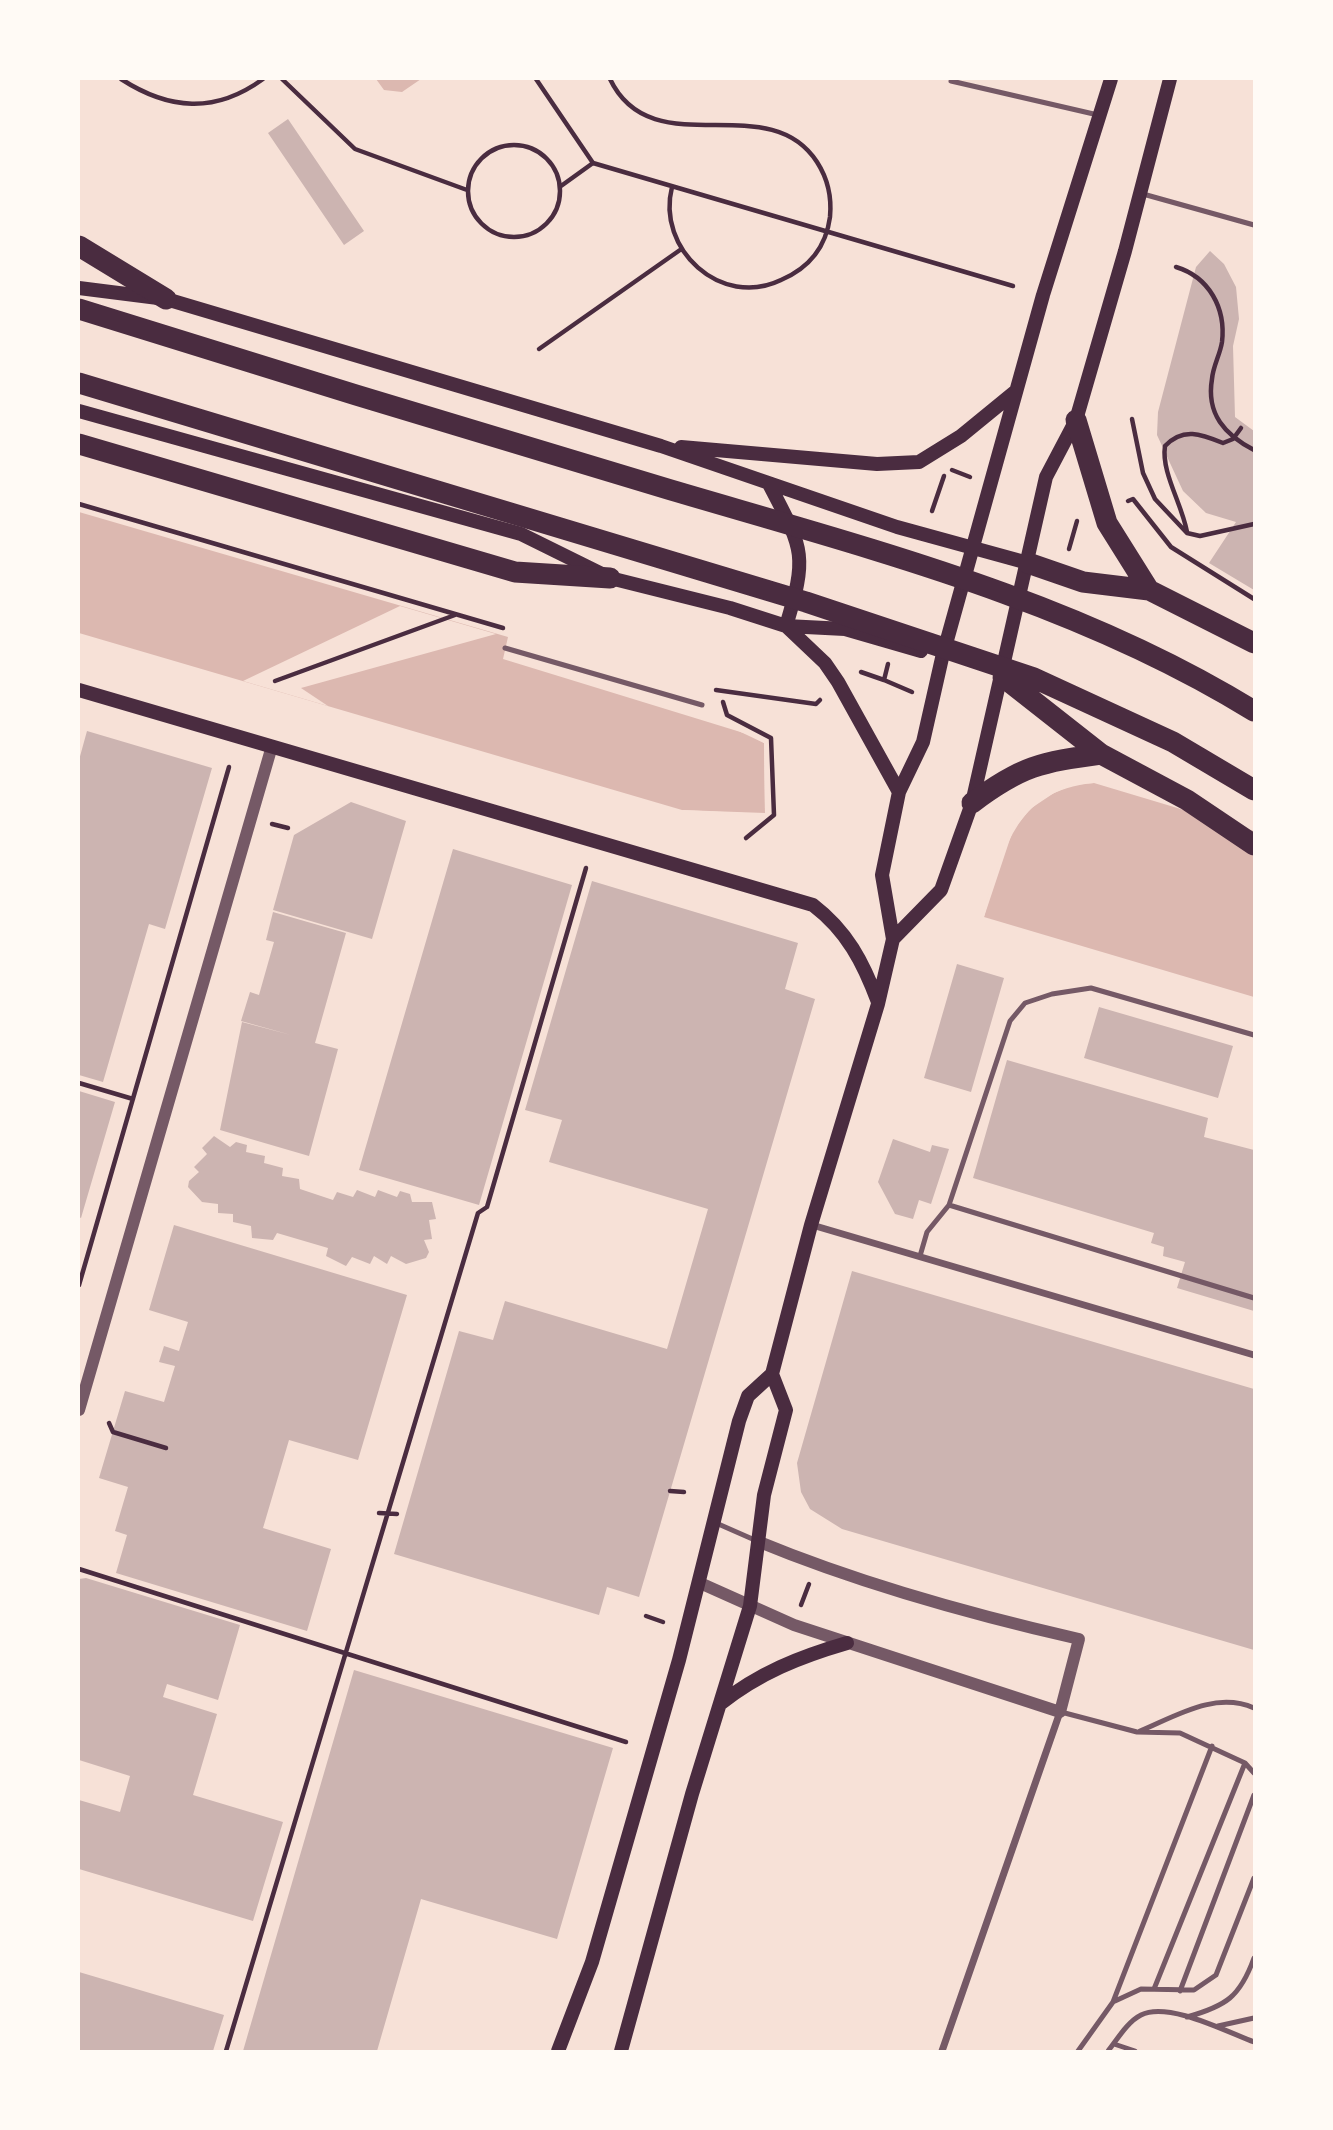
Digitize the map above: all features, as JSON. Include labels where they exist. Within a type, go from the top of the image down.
[{"type":"highway","points":[[79,246],[166,299]]},
{"type":"highway","points":[[79,309],[391,407],[946,570],[1157,657],[1254,711]]},
{"type":"highway","points":[[79,383],[806,602],[1034,678],[1173,742],[1254,790]]},
{"type":"highway","points":[[1076,420],[1107,523],[1149,590]]},
{"type":"highway","points":[[79,443],[515,572],[610,578]]},
{"type":"highway","points":[[1028,564],[1083,582],[1149,590],[1254,643]]},
{"type":"highway","points":[[1003,677],[1101,754],[1151,779],[1226,824],[1254,845]]},
{"type":"highway","points":[[972,803],[1011,776],[1034,765],[1101,754]]},
{"type":"main road","points":[[558,2051],[592,1962],[700,1583],[713,1522],[748,1396],[772,1374],[811,1225],[878,1004],[893,939],[881,875],[900,792],[923,742],[942,657],[1016,391],[1062,229],[1111,79]]},
{"type":"main road","points":[[893,939],[941,890],[972,803],[1003,677],[1045,477],[1076,420],[1170,79]]},
{"type":"main road","points":[[79,288],[166,299],[661,446],[897,527],[1028,564]]},
{"type":"main road","points":[[661,446],[877,464],[919,462],[961,436],[1016,391]]},
{"type":"main road","points":[[79,411],[521,534],[610,578],[730,608],[786,626],[845,629],[1003,677]]},
{"type":"main road","points":[[769,484],[794,532],[800,552],[802,569],[786,626]]},
{"type":"main road","points":[[786,626],[825,663],[900,792]]},
{"type":"main road","points":[[79,690],[813,905],[852,943],[866,968],[878,1004]]},
{"type":"main road","points":[[621,2051],[750,1606],[757,1541],[772,1457],[786,1410],[772,1374]]},
{"type":"main road","points":[[720,1704],[748,1682],[779,1666],[847,1643]]},
{"type":"street","points":[[79,1410],[272,746]]},
{"type":"street","points":[[811,1225],[1254,1355]]},
{"type":"street","points":[[757,1541],[815,1565],[978,1616],[1079,1639],[1060,1712],[942,2051]]},
{"type":"street","points":[[700,1583],[750,1606],[847,1643],[952,1674],[1060,1712]]},
{"type":"lane","points":[[951,81],[1099,116]]},
{"type":"lane","points":[[1140,194],[1254,225]]},
{"type":"lane","points":[[505,648],[702,705]]},
{"type":"lane","points":[[920,1256],[927,1232],[949,1205],[1010,1021],[1025,1003],[1052,994],[1091,988],[1254,1035]]},
{"type":"lane","points":[[949,1205],[1254,1298]]},
{"type":"lane","points":[[713,1522],[757,1541]]},
{"type":"lane","points":[[1137,1732],[1208,1703],[1244,1704],[1254,1708]]},
{"type":"lane","points":[[1060,1712],[1137,1732],[1180,1733],[1245,1763],[1254,1773]]},
{"type":"lane","points":[[1078,2051],[1113,2003],[1212,1746]]},
{"type":"lane","points":[[1154,1989],[1245,1763]]},
{"type":"lane","points":[[1180,1991],[1254,1795]]},
{"type":"lane","points":[[1113,2003],[1141,1989],[1194,1990],[1216,1975],[1254,1878]]},
{"type":"lane","points":[[1187,2017],[1209,2011],[1241,1990],[1254,1958]]},
{"type":"lane","points":[[1108,2051],[1140,2016],[1167,2012],[1254,2042]]},
{"type":"lane","points":[[1215,2027],[1254,2018]]},
{"type":"lane","points":[[1114,2044],[1135,2051]]},
{"type":"path","points":[[121,79],[144,94],[178,104],[213,103],[246,92],[263,79]]},
{"type":"path","points":[[282,79],[355,149],[467,190]]},
{"type":"path","points":[[536,79],[593,163],[1013,286]]},
{"type":"path","points":[[610,79],[618,96],[649,119],[688,125],[760,125],[787,133],[809,150],[825,174],[831,200],[828,232],[817,253],[797,273],[772,285],[745,288],[718,281],[695,266],[680,250],[671,226],[668,202],[672,187]]},
{"type":"path","points":[[506,145],[521,145],[537,151],[548,160],[561,186],[560,201],[550,220],[533,234],[519,238],[497,234],[478,220],[467,190],[478,161],[491,151],[506,145]]},
{"type":"path","points":[[561,186],[593,163]]},
{"type":"path","points":[[539,349],[680,250]]},
{"type":"path","points":[[1176,267],[1195,274],[1208,288],[1221,314],[1222,343],[1210,397],[1216,420],[1233,439],[1254,450]]},
{"type":"path","points":[[1132,419],[1143,473],[1155,499],[1187,533],[1200,536],[1254,524]]},
{"type":"path","points":[[1187,533],[1183,509],[1166,467],[1165,446],[1182,433],[1193,433],[1223,443],[1233,439],[1241,428]]},
{"type":"path","points":[[1133,499],[1171,547],[1254,599]]},
{"type":"path","points":[[79,505],[509,629]]},
{"type":"path","points":[[275,681],[457,614]]},
{"type":"path","points":[[707,687],[816,704]]},
{"type":"path","points":[[720,691],[727,715],[771,738],[774,815],[746,838]]},
{"type":"path","points":[[79,1285],[229,767]]},
{"type":"path","points":[[226,2051],[478,1213],[487,1207],[586,868]]},
{"type":"path","points":[[79,1083],[133,1099]]},
{"type":"path","points":[[109,1423],[113,1432],[166,1448]]},
{"type":"path","points":[[670,1491],[684,1492]]},
{"type":"path","points":[[379,1513],[397,1514]]},
{"type":"path","points":[[79,1569],[626,1742]]},
{"type":"shaded area","points":[[376,79],[421,79],[402,92],[384,90]]},
{"type":"shaded area","points":[[79,512],[508,637],[503,659],[747,734],[764,743],[765,814],[682,810],[79,633]]},
{"type":"shaded area","points":[[1094,783],[1254,831],[1254,997],[984,917],[1006,848],[1029,812],[1045,798],[1067,788]]},
{"type":"pier","points":[[400,606],[496,634],[301,688],[328,706],[243,681]]},
{"type":"pier","points":[[733,724],[767,741],[768,815],[691,814],[682,810],[765,813],[764,743],[730,727]]},
{"type":"pier","points":[[1071,782],[1094,783],[1072,785],[1054,793],[1030,809],[1013,830],[984,917],[981,916],[1010,828],[1028,806],[1052,790]]},
{"type":"building","points":[[288,119],[364,231],[344,245],[268,133]]},
{"type":"building","points":[[1210,251],[1224,264],[1236,287],[1239,319],[1233,346],[1235,417],[1254,431],[1254,590],[1209,563],[1236,522],[1206,513],[1183,491],[1157,435],[1158,412],[1196,267]]},
{"type":"building","points":[[87,731],[212,768],[165,929],[149,924],[103,1082],[79,1075],[79,760]]},
{"type":"building","points":[[351,802],[406,821],[372,939],[273,910],[294,835]]},
{"type":"building","points":[[453,849],[572,885],[479,1205],[359,1170]]},
{"type":"building","points":[[592,881],[798,943],[785,989],[815,999],[639,1597],[607,1587],[599,1615],[394,1554],[459,1331],[493,1340],[505,1301],[667,1349],[708,1209],[549,1162],[562,1120],[525,1110]]},
{"type":"building","points":[[273,912],[346,933],[315,1043],[338,1049],[309,1156],[220,1130],[242,1022],[291,1035],[241,1021],[250,992],[259,995],[274,942],[266,940]]},
{"type":"building","points":[[957,964],[1004,978],[971,1092],[924,1078]]},
{"type":"building","points":[[1099,1007],[1233,1046],[1218,1098],[1084,1058]]},
{"type":"building","points":[[1007,1060],[1208,1118],[1204,1137],[1254,1150],[1254,1311],[1177,1288],[1185,1262],[1163,1256],[1164,1247],[1151,1243],[1154,1233],[973,1178]]},
{"type":"building","points":[[79,1091],[115,1102],[81,1218],[79,1217]]},
{"type":"building","points":[[214,1136],[230,1147],[236,1142],[247,1145],[246,1152],[265,1156],[264,1163],[283,1168],[282,1176],[299,1179],[300,1189],[333,1200],[337,1192],[353,1197],[357,1190],[375,1197],[378,1190],[397,1197],[400,1191],[410,1194],[412,1202],[432,1202],[436,1219],[429,1220],[432,1239],[424,1240],[429,1252],[426,1258],[406,1264],[391,1256],[387,1264],[374,1256],[370,1264],[352,1257],[346,1266],[326,1256],[328,1248],[277,1233],[273,1240],[252,1238],[251,1226],[233,1222],[233,1214],[218,1213],[218,1204],[202,1202],[188,1187],[189,1181],[199,1172],[194,1167],[207,1154],[202,1148]]},
{"type":"building","points":[[893,1139],[930,1152],[932,1145],[949,1149],[931,1204],[919,1200],[913,1219],[895,1214],[878,1182]]},
{"type":"building","points":[[174,1225],[407,1295],[358,1460],[289,1440],[263,1528],[331,1549],[307,1631],[116,1573],[127,1535],[115,1531],[128,1487],[99,1478],[125,1391],[164,1402],[175,1366],[159,1362],[164,1346],[179,1351],[188,1322],[149,1310]]},
{"type":"building","points":[[852,1271],[1254,1389],[1254,1650],[842,1529],[810,1509],[801,1492],[797,1463]]},
{"type":"building","points":[[86,1578],[240,1625],[218,1700],[167,1684],[163,1697],[217,1714],[193,1795],[283,1822],[253,1921],[79,1869],[79,1800],[120,1812],[130,1776],[79,1760],[79,1579]]},
{"type":"building","points":[[354,1670],[613,1748],[557,1939],[421,1899],[377,2051],[243,2051]]},
{"type":"building","points":[[79,1972],[224,2015],[213,2051],[79,2051]]}]
